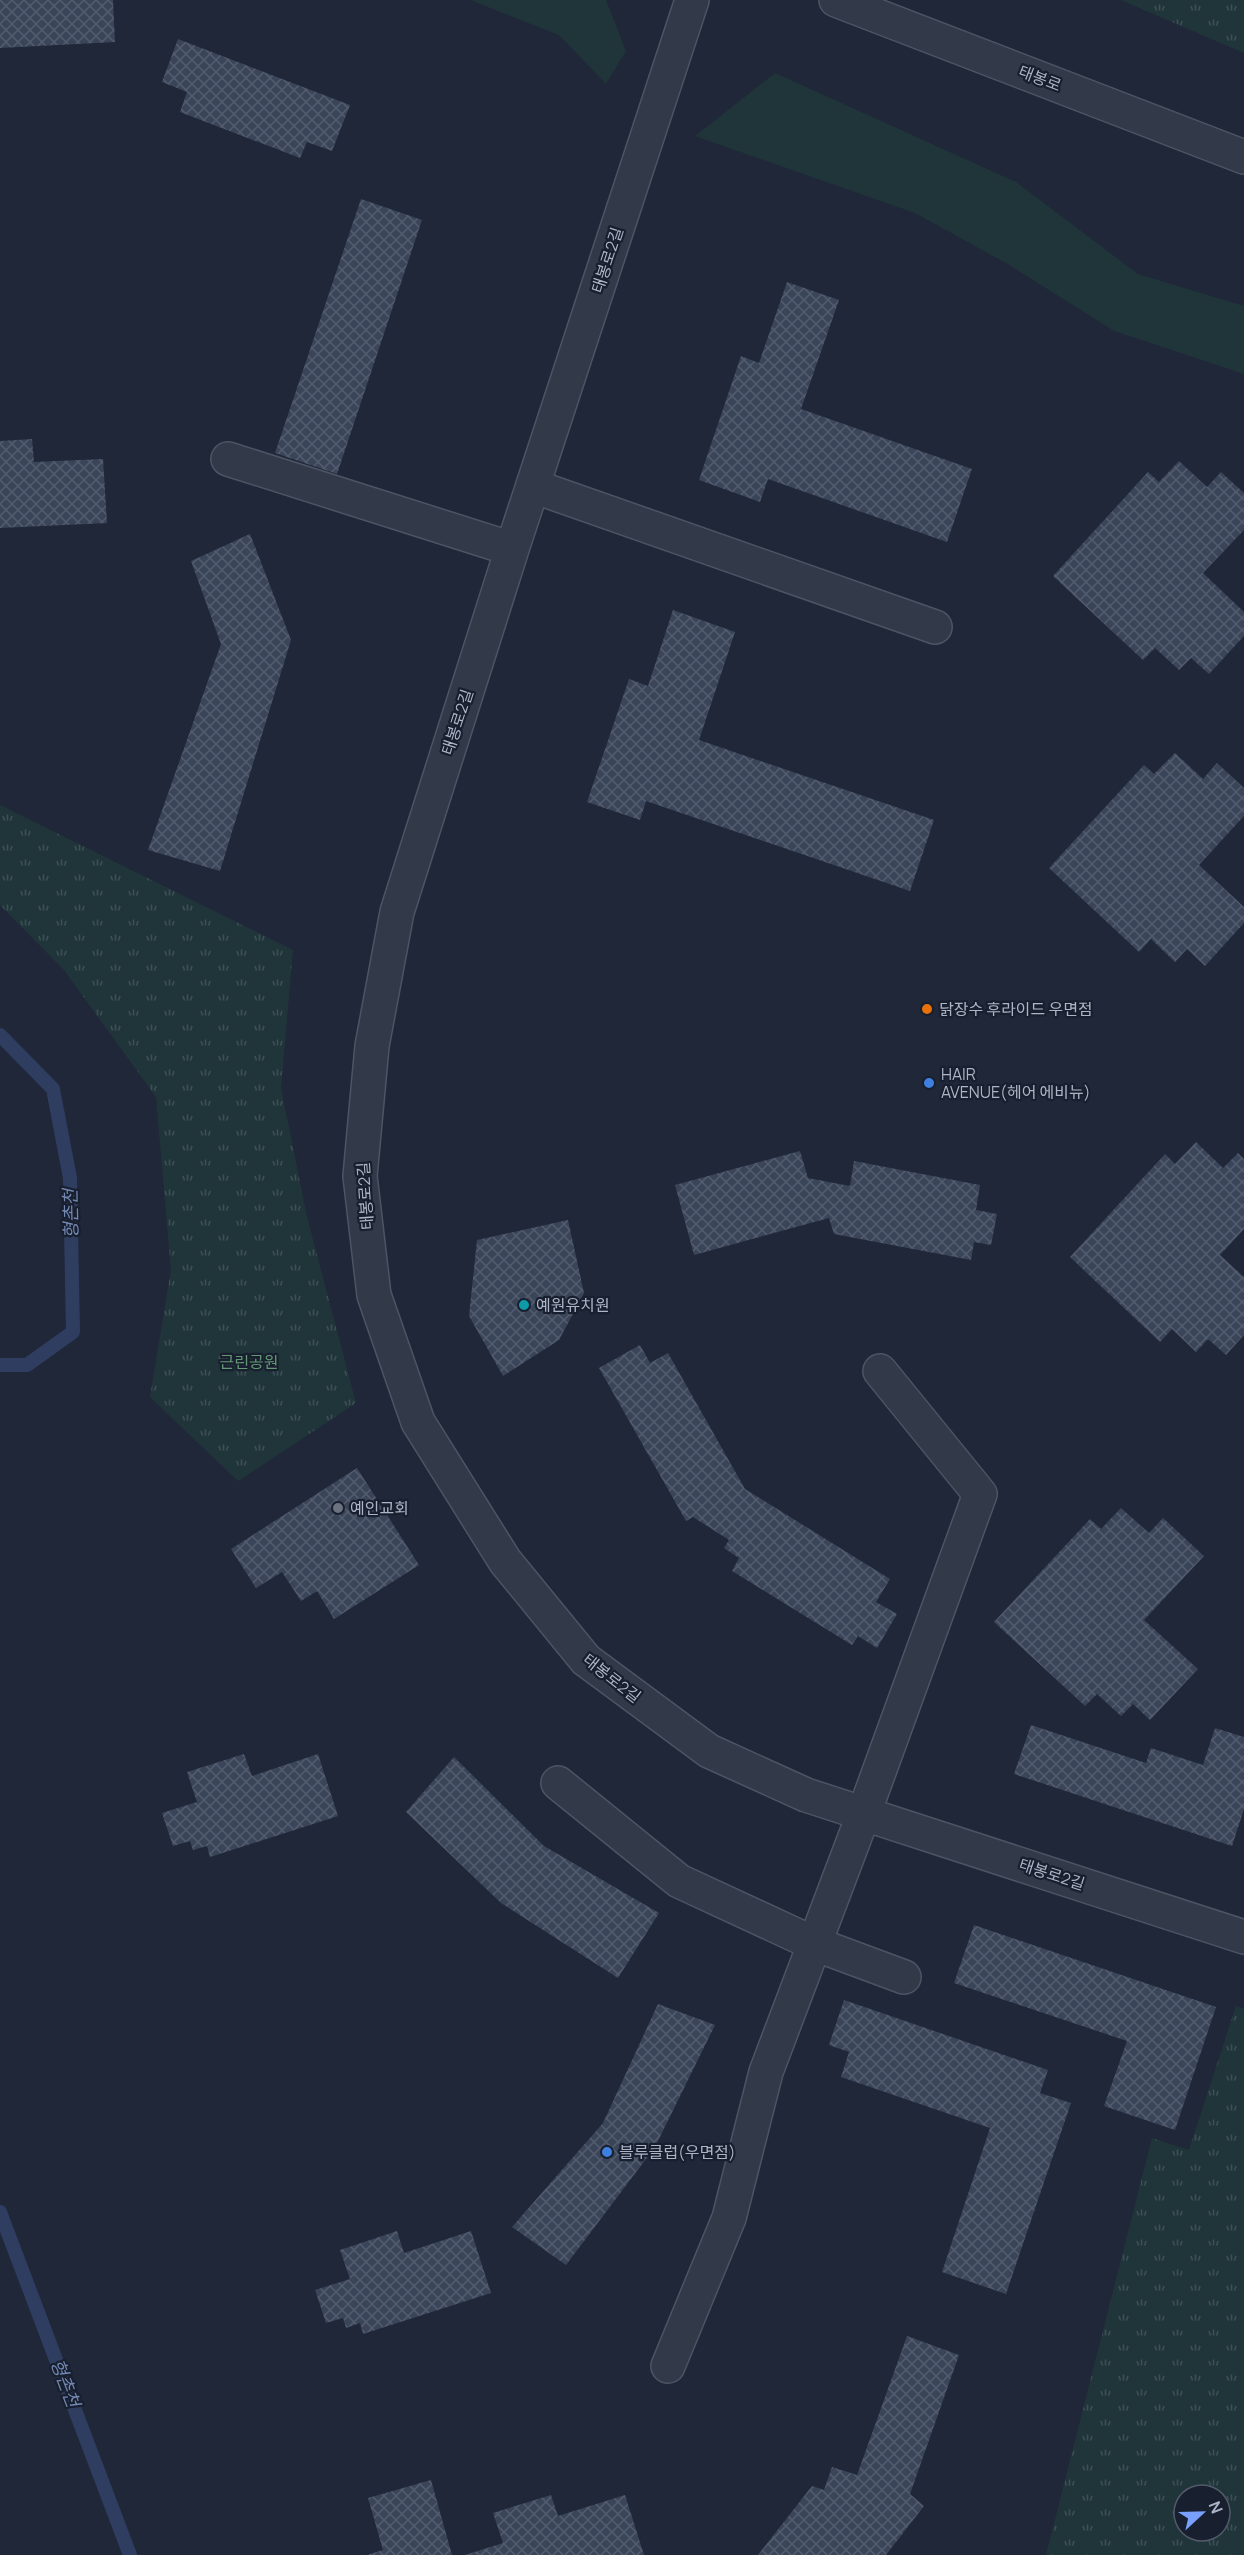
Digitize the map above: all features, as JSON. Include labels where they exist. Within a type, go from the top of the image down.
[{"type":"street","name":"태봉로2길","points":[[692,0],[512,549],[397,912],[372,1046],[360,1176],[374,1295],[418,1422],[505,1561],[586,1660],[709,1750],[806,1795],[1244,1936]]},
{"type":"street","name":"태봉로","points":[[836,0],[1244,157]]},
{"type":"street","points":[[228,459],[512,549]]},
{"type":"street","points":[[533,486],[935,627]]},
{"type":"street","points":[[668,2366],[729,2218],[766,2072],[864,1813],[980,1494],[880,1371]]},
{"type":"street","points":[[558,1783],[679,1881],[814,1944],[904,1977]]},
{"type":"green space","points":[[470,0],[606,0],[626,51],[606,84],[559,35]]},
{"type":"green space","points":[[1121,0],[1244,0],[1244,53]]},
{"type":"green space","points":[[775,73],[1016,182],[1138,274],[1244,306],[1244,374],[1114,331],[1011,266],[915,213],[695,136]]},
{"type":"green space","name":"근린공원","points":[[0,805],[293,950],[281,1088],[307,1217],[356,1403],[238,1481],[150,1397],[171,1270],[156,1097],[64,970],[0,905]]},
{"type":"green space","points":[[1236,2006],[1244,2009],[1244,2555],[1046,2555],[1152,2138],[1189,2150]]},
{"type":"building","points":[[0,0],[113,0],[115,42],[0,48]]},
{"type":"building","points":[[178,39],[350,105],[332,151],[307,142],[300,158],[180,112],[187,92],[162,82]]},
{"type":"building","points":[[361,199],[422,220],[337,474],[275,453]]},
{"type":"building","points":[[787,282],[839,300],[801,409],[972,469],[947,542],[768,479],[760,502],[699,480],[741,356],[759,363]]},
{"type":"building","points":[[32,439],[34,462],[103,459],[107,523],[0,528],[0,441]]},
{"type":"building","points":[[1179,461],[1207,487],[1221,472],[1244,493],[1244,530],[1203,573],[1244,612],[1244,636],[1209,674],[1191,658],[1179,670],[1155,648],[1143,660],[1053,576],[1148,472],[1159,482]]},
{"type":"building","points":[[250,534],[291,640],[220,871],[148,850],[221,644],[191,561]]},
{"type":"building","points":[[673,610],[735,632],[699,740],[934,820],[910,891],[646,801],[640,820],[587,802],[629,679],[648,686]]},
{"type":"building","points":[[1175,753],[1203,779],[1217,763],[1244,788],[1244,816],[1199,865],[1244,907],[1244,923],[1205,966],[1187,949],[1175,962],[1151,939],[1139,952],[1049,868],[1144,765],[1154,774]]},
{"type":"building","points":[[1196,1142],[1223,1168],[1238,1153],[1244,1159],[1244,1229],[1220,1255],[1244,1277],[1244,1335],[1226,1355],[1208,1339],[1196,1352],[1172,1329],[1160,1342],[1070,1257],[1165,1154],[1175,1164]]},
{"type":"building","points":[[800,1151],[808,1178],[850,1186],[854,1161],[980,1185],[976,1210],[997,1214],[991,1245],[974,1242],[971,1260],[834,1234],[829,1218],[694,1255],[675,1185]]},
{"type":"building","name":"예원유치원","points":[[568,1220],[584,1293],[559,1340],[503,1376],[469,1316],[477,1240]]},
{"type":"building","points":[[640,1345],[650,1363],[668,1353],[745,1489],[890,1579],[876,1602],[897,1614],[877,1648],[858,1636],[852,1645],[732,1571],[739,1558],[724,1548],[729,1540],[693,1517],[686,1521],[599,1368]]},
{"type":"building","name":"예인교회","points":[[357,1468],[419,1565],[334,1619],[317,1591],[301,1601],[282,1572],[256,1588],[231,1549]]},
{"type":"building","points":[[1121,1508],[1149,1533],[1163,1518],[1204,1556],[1144,1620],[1198,1669],[1150,1720],[1133,1704],[1121,1716],[1097,1694],[1085,1706],[994,1622],[1090,1519],[1101,1529]]},
{"type":"building","points":[[1031,1725],[1146,1763],[1151,1748],[1203,1765],[1215,1728],[1244,1737],[1244,1809],[1232,1846],[1014,1774]]},
{"type":"building","points":[[244,1754],[252,1776],[318,1754],[338,1816],[210,1857],[207,1846],[193,1850],[190,1841],[173,1846],[162,1813],[197,1802],[187,1772]]},
{"type":"building","points":[[454,1757],[544,1846],[659,1913],[618,1978],[501,1903],[406,1812]]},
{"type":"building","points":[[974,1925],[1216,2007],[1175,2130],[1104,2106],[1127,2041],[954,1983]]},
{"type":"building","points":[[844,2000],[1048,2070],[1040,2093],[1071,2103],[1006,2294],[942,2272],[990,2128],[841,2077],[849,2052],[829,2045]]},
{"type":"building","points":[[658,2004],[715,2025],[655,2147],[566,2265],[512,2227],[603,2123]]},
{"type":"building","points":[[397,2231],[404,2253],[471,2231],[491,2293],[363,2334],[360,2323],[346,2328],[343,2318],[326,2323],[315,2290],[350,2279],[340,2250]]},
{"type":"building","points":[[907,2336],[959,2355],[910,2494],[924,2506],[886,2555],[758,2555],[812,2486],[824,2490],[832,2467],[857,2475]]},
{"type":"building","points":[[431,2480],[452,2555],[367,2555],[383,2550],[368,2498]]},
{"type":"building","points":[[551,2495],[558,2516],[625,2495],[644,2555],[465,2555],[503,2543],[493,2513]]},
{"type":"waterway","name":"형촌천","points":[[0,1035],[53,1089],[70,1178],[73,1332],[27,1365],[0,1365]]},
{"type":"waterway","name":"형촌천","points":[[0,2212],[130,2555]]},
{"type":"place","name":"닭장수 후라이드 우면점","points":[[927,1009]]},
{"type":"place","name":"HAIR AVENUE(헤어 에비뉴)","points":[[929,1083]]},
{"type":"place","name":"예원유치원","points":[[524,1305]]},
{"type":"place","name":"예인교회","points":[[338,1508]]},
{"type":"place","name":"블루클럽(우면점)","points":[[607,2152]]}]
